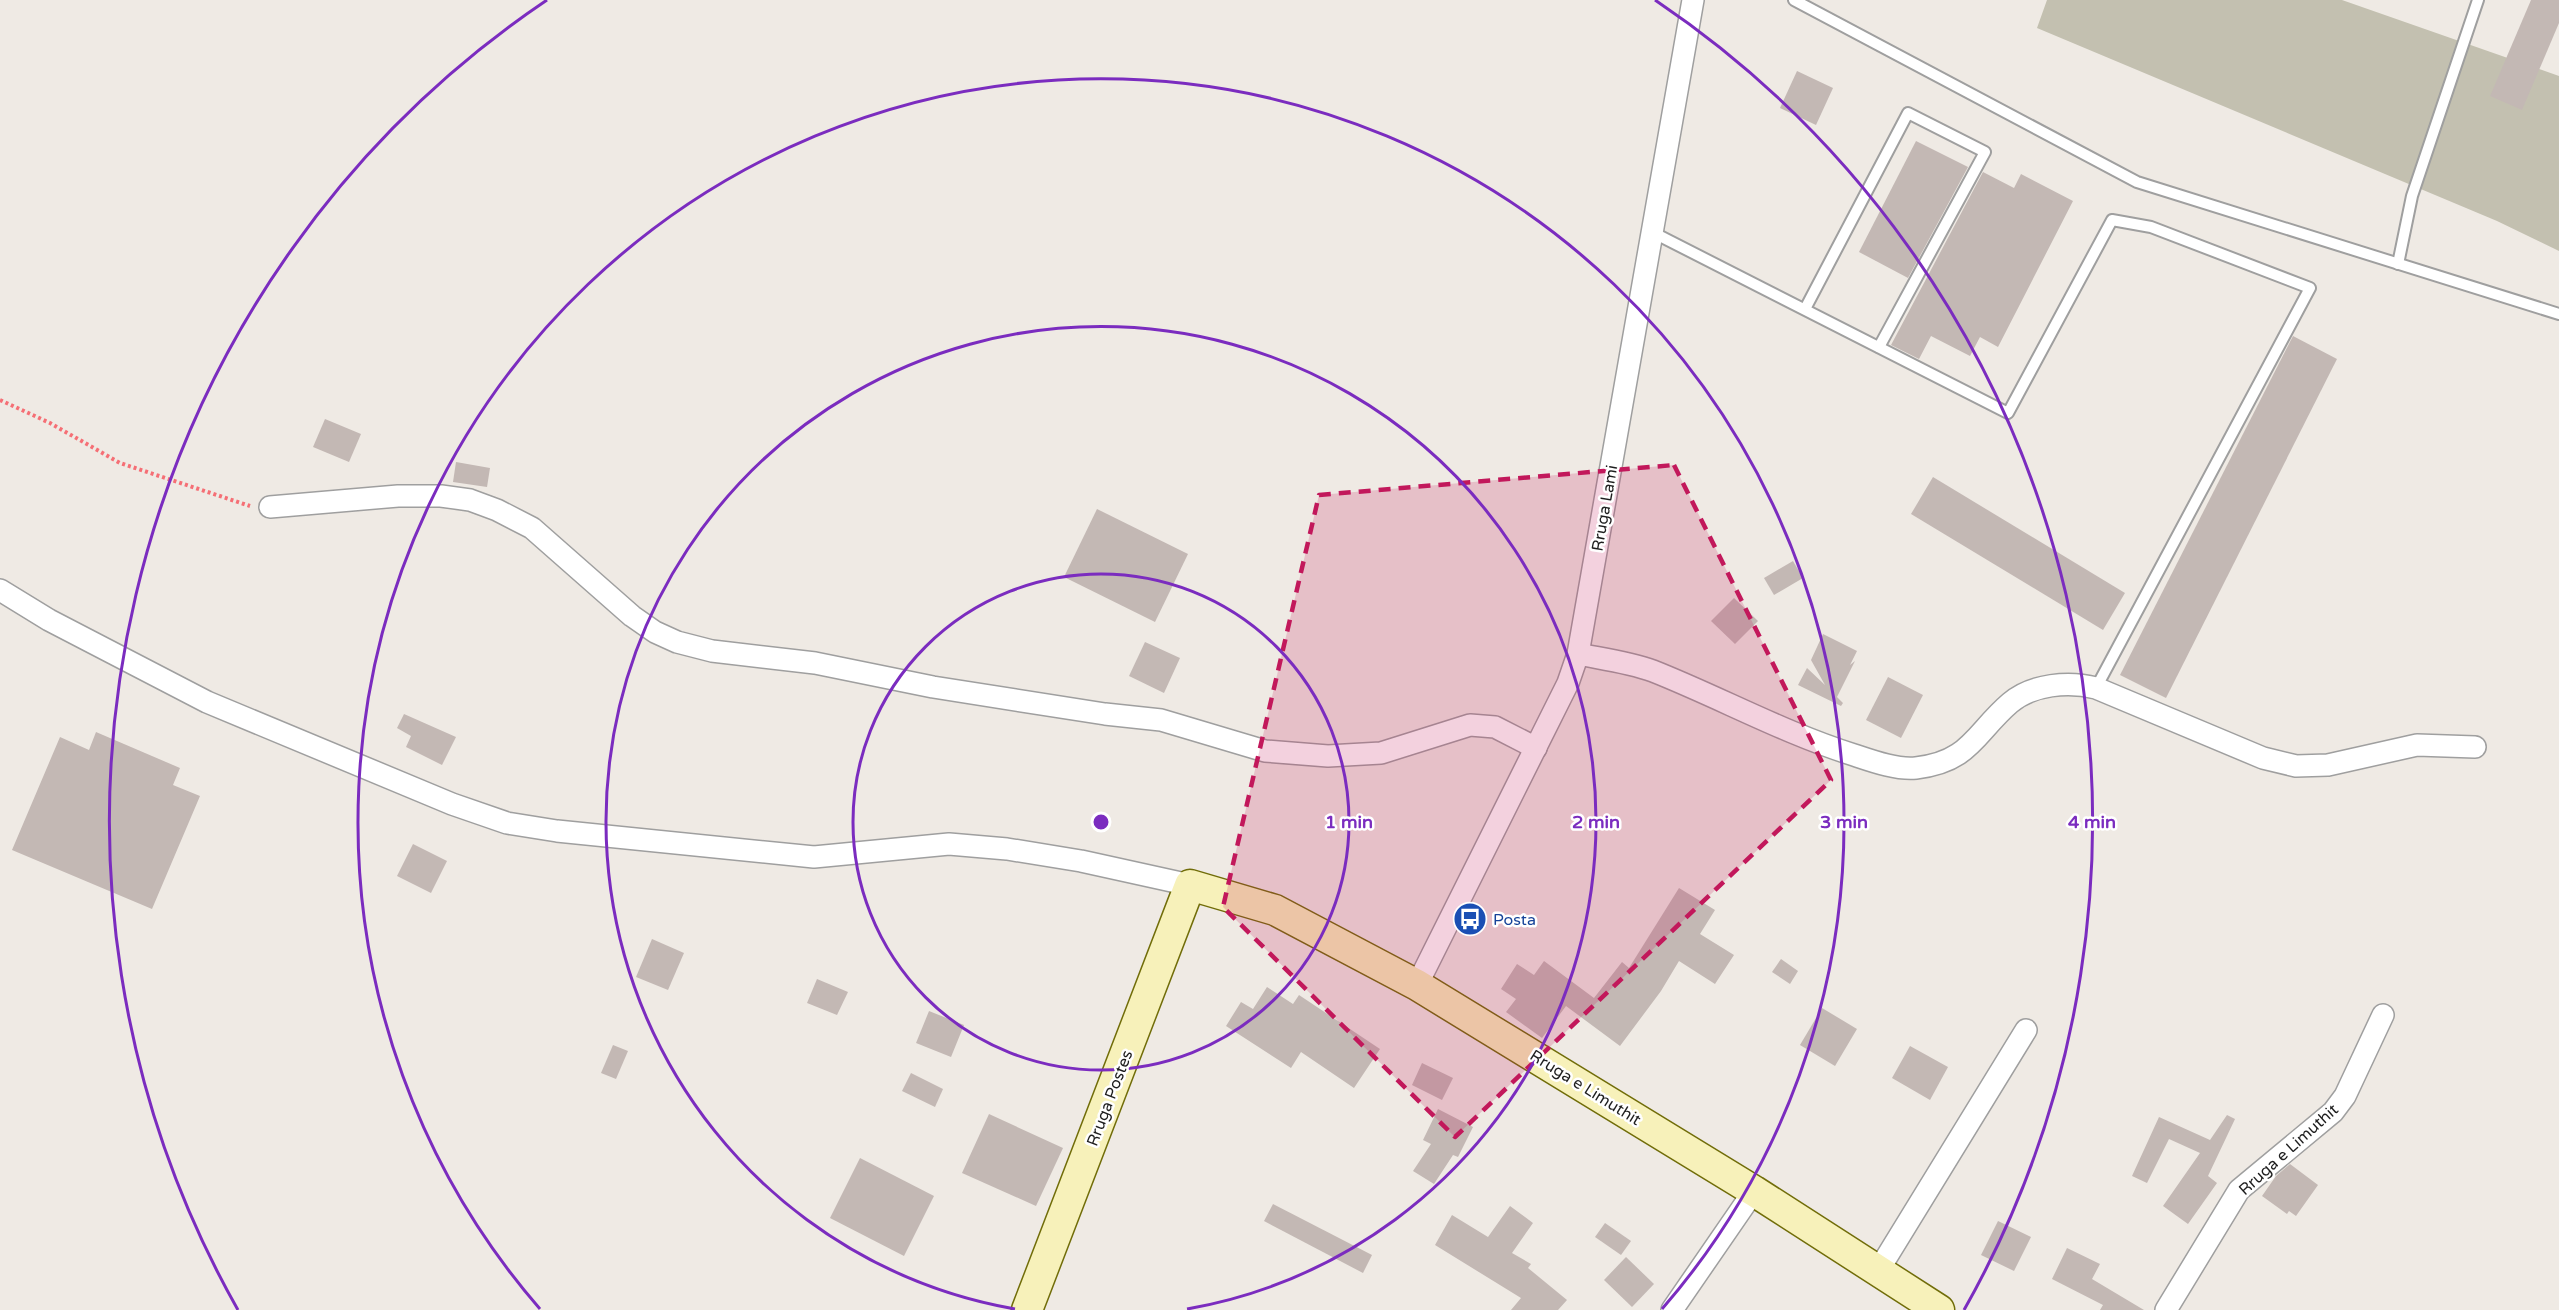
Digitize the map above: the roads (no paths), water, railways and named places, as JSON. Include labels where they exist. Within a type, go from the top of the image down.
[{"type":"street","name":"Rruga Lami","points":[[1417,985],[1568,684],[1578,654],[1694,0]]},
{"type":"street","points":[[270,507],[398,496],[441,496],[470,500],[497,510],[531,528],[632,616],[655,632],[677,642],[712,651],[815,663],[933,687],[1105,714],[1161,720],[1265,751],[1328,756],[1381,753],[1470,725],[1495,727],[1536,748]]},
{"type":"street","points":[[0,590],[49,621],[207,702],[452,804],[507,823],[557,831],[814,858],[949,844],[984,847],[1081,861],[1190,885]]},
{"type":"street","points":[[1578,654],[1652,670],[1776,727],[1825,746],[1875,761],[1913,768],[1940,764],[1967,749],[2010,703],[2028,692],[2080,684],[2096,687],[2263,758],[2296,766],[2328,765],[2417,745],[2475,747]]},
{"type":"street","name":"Rruga e Limuthit","points":[[1190,885],[1275,910],[1417,985],[1754,1191],[1939,1310]]},
{"type":"street","name":"Rruga Postes","points":[[1027,1310],[1190,885]]},
{"type":"street","name":"Rruga e Limuthit","points":[[2166,1310],[2240,1190],[2320,1125],[2339,1104],[2383,1015]]},
{"type":"street","points":[[1878,1271],[2026,1030]]},
{"type":"street","points":[[1672,1310],[1754,1191]]},
{"type":"lane","points":[[1794,0],[2137,182],[2559,314]]},
{"type":"lane","points":[[2398,264],[2412,196],[2478,0]]},
{"type":"lane","points":[[1805,309],[1908,113],[1985,152],[1879,347]]},
{"type":"lane","points":[[1652,232],[2008,413],[2112,220],[2151,227],[2310,288],[2096,687]]},
{"type":"place","name":"Posta","points":[[1470,919]]}]
